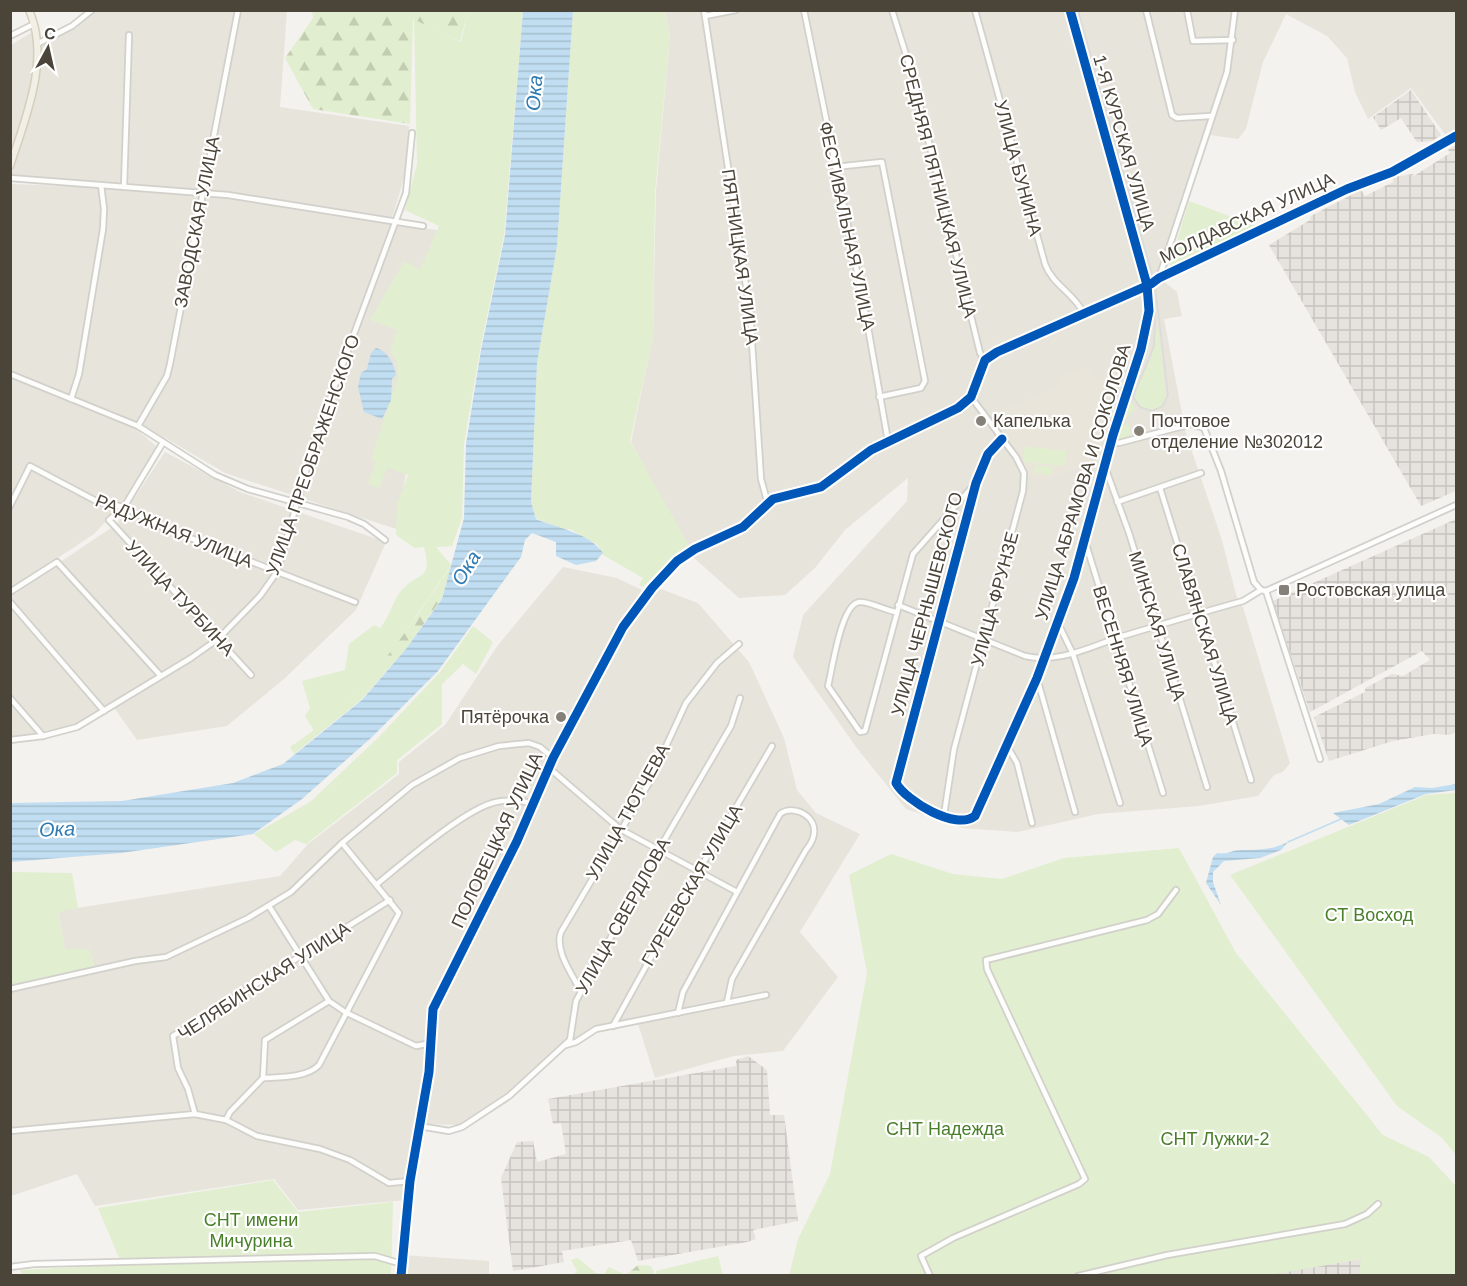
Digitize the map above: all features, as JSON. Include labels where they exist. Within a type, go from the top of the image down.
[{"type":"main road","points":[[10,166],[31,99],[38,44],[30,10]]},
{"type":"street","points":[[38,44],[72,26],[92,10]]},
{"type":"street","name":"ЗАВОДСКАЯ УЛИЦА","points":[[138,426],[167,376],[171,364],[238,10]]},
{"type":"street","points":[[704,13],[736,10]]},
{"type":"street","name":"ФЕСТИВАЛЬНАЯ УЛИЦА","points":[[804,10],[866,316],[888,441]]},
{"type":"street","name":"СРЕДНЯЯ ПЯТНИЦКАЯ УЛИЦА","points":[[892,10],[913,77],[980,353],[985,360]]},
{"type":"street","name":"УЛИЦА БУНИНА","points":[[975,10],[1048,273],[1077,300],[1083,312]]},
{"type":"street","name":"1-Я КУРСКАЯ УЛИЦА","points":[[1070,10],[1147,285]]},
{"type":"street","points":[[1146,10],[1172,115],[1177,118],[1211,116]]},
{"type":"street","points":[[1187,10],[1193,41],[1233,40]]},
{"type":"street","points":[[1159,278],[1227,72],[1233,40],[1235,10]]},
{"type":"street","name":"ПЯТНИЦКАЯ УЛИЦА","points":[[704,13],[750,312],[761,479],[768,504]]},
{"type":"street","points":[[10,36],[34,24]]},
{"type":"street","points":[[124,187],[129,35]]},
{"type":"street","name":"УЛИЦА ПРЕОБРАЖЕНСКОГО","points":[[10,740],[43,736],[77,727],[191,658],[218,639],[261,596],[277,572],[295,503],[316,437],[406,193],[412,133]]},
{"type":"street","name":"МОЛДАВСКАЯ УЛИЦА","points":[[985,360],[997,352],[1147,285],[1347,189],[1392,172],[1456,136]]},
{"type":"street","points":[[835,167],[882,162],[925,381],[921,388],[879,396]]},
{"type":"street","points":[[10,178],[228,195],[395,224],[423,226]]},
{"type":"street","points":[[71,399],[78,374],[102,229],[104,210],[101,184]]},
{"type":"street","name":"УЛИЦА АБРАМОВА И СОКОЛОВА","points":[[944,815],[948,819],[965,821],[975,816],[991,775],[1007,746],[1037,678],[1043,657],[1058,623],[1085,538],[1108,450],[1143,343],[1149,311],[1147,285]]},
{"type":"street","points":[[768,504],[781,496],[821,487],[871,450],[958,408],[971,397],[985,360]]},
{"type":"street","points":[[10,374],[138,426],[162,444],[215,476],[295,503],[348,517],[364,524],[385,540]]},
{"type":"street","name":"УЛИЦА ФРУНЗЕ","points":[[944,815],[954,749],[1023,491],[1022,468],[971,397]]},
{"type":"street","points":[[1111,442],[1119,443],[1191,424],[1201,426],[1207,431],[1254,582],[1263,591],[1320,759]]},
{"type":"street","name":"УЛИЦА ЧЕРНЫШЕВСКОГО","points":[[944,815],[924,808],[909,798],[902,793],[896,783],[976,483],[988,454],[1002,439]]},
{"type":"street","points":[[124,507],[162,444]]},
{"type":"street","name":"РАДУЖНАЯ УЛИЦА","points":[[10,506],[30,466],[98,502],[124,507],[158,525],[354,602]]},
{"type":"street","name":"МИНСКАЯ УЛИЦА","points":[[1105,467],[1207,786]]},
{"type":"street","points":[[1117,502],[1201,473]]},
{"type":"street","points":[[896,612],[859,602],[853,604],[848,608],[837,644],[828,686],[860,732],[865,731],[912,554],[976,483]]},
{"type":"street","name":"СЛАВЯНСКАЯ УЛИЦА","points":[[1160,488],[1251,780]]},
{"type":"street","name":"ПОЛОВЕЦКАЯ УЛИЦА","points":[[401,1275],[410,1181],[431,1043],[433,1009],[517,841],[548,767],[623,627],[664,575],[677,561],[695,549],[742,527],[768,504]]},
{"type":"street","points":[[898,605],[1025,656],[1073,654],[1114,639],[1243,601],[1456,504]]},
{"type":"street","name":"УЛИЦА ТУРБИНА","points":[[124,507],[109,520],[251,675]]},
{"type":"street","name":"ВЕСЕННЯЯ УЛИЦА","points":[[1085,538],[1114,639],[1163,793]]},
{"type":"street","points":[[10,592],[57,562],[160,675]]},
{"type":"street","points":[[10,602],[104,711]]},
{"type":"street","points":[[1058,623],[1073,654],[1120,803]]},
{"type":"street","name":"УЛИЦА ТЮТЧЕВА","points":[[581,992],[564,958],[558,939],[620,829],[649,783],[686,703],[717,663],[739,644]]},
{"type":"street","points":[[1037,678],[1075,812]]},
{"type":"street","points":[[10,698],[43,736]]},
{"type":"street","name":"УЛИЦА СВЕРДЛОВА","points":[[419,1126],[449,1131],[462,1127],[509,1096],[570,1040],[576,1001],[658,851],[731,726],[740,698]]},
{"type":"street","points":[[10,989],[135,961],[166,957],[248,918],[291,892],[342,843],[411,786],[460,758],[499,746],[529,743],[540,747],[553,758]]},
{"type":"street","name":"ГУРЕЕВСКАЯ УЛИЦА","points":[[614,1026],[698,872],[772,746]]},
{"type":"street","points":[[1007,746],[1017,763],[1032,823]]},
{"type":"street","points":[[548,767],[620,829],[737,892]]},
{"type":"street","points":[[376,884],[456,822],[493,802],[508,800],[533,803]]},
{"type":"street","points":[[678,1012],[683,992],[780,814],[786,809],[793,809],[813,823],[817,829],[815,839],[806,850],[732,979],[727,1002]]},
{"type":"street","points":[[263,1078],[291,1077],[316,1068],[399,913],[342,843]]},
{"type":"street","points":[[930,1275],[921,1256],[962,1235],[1079,1184],[1085,1179],[987,969],[986,960],[1147,920],[1158,914],[1176,890]]},
{"type":"street","name":"ЧЕЛЯБИНСКАЯ УЛИЦА","points":[[195,1114],[188,1089],[178,1068],[172,1036],[390,900]]},
{"type":"street","points":[[268,906],[283,925],[299,957],[329,1001],[345,1012],[416,1046],[431,1043]]},
{"type":"street","points":[[564,1045],[576,1042],[596,1029],[766,994]]},
{"type":"street","points":[[226,1120],[230,1112],[263,1078],[265,1040],[329,1001]]},
{"type":"street","points":[[10,1131],[195,1114],[226,1120],[257,1136],[320,1149],[350,1160],[383,1181],[410,1181]]},
{"type":"street","points":[[1078,1275],[1167,1255],[1345,1224],[1367,1214],[1378,1204]]},
{"type":"street","points":[[10,1267],[34,1264],[375,1256],[402,1264]]},
{"type":"shaded area","points":[[95,11],[287,11],[280,107],[409,126],[407,168],[392,218],[187,189],[11,176],[35,100],[41,44],[76,28],[84,16]]},
{"type":"shaded area","points":[[665,11],[1456,11],[1456,131],[1447,137],[1411,88],[1368,119],[1355,92],[1347,58],[1327,36],[1286,14],[1263,62],[1246,129],[1238,139],[1203,134],[1157,276],[1177,292],[1182,316],[1164,319],[1186,434],[1221,537],[1237,598],[1243,607],[1290,763],[1283,772],[1274,775],[1258,796],[1199,806],[1098,814],[1018,832],[962,828],[906,809],[856,747],[793,657],[803,615],[907,501],[908,478],[845,530],[815,568],[785,595],[739,598],[693,557],[631,442],[653,336],[656,191],[670,36]]},
{"type":"shaded area","points":[[32,32],[35,45],[31,86],[11,157],[11,45]]},
{"type":"shaded area","points":[[1411,90],[1441,135],[1432,141],[1417,142],[1401,118],[1381,130],[1373,117]]},
{"type":"shaded area","points":[[1456,145],[1456,491],[1421,506],[1269,245],[1310,220],[1311,216],[1361,190],[1365,196],[1393,182],[1393,177],[1413,174],[1414,176],[1450,153],[1448,150]]},
{"type":"shaded area","points":[[12,184],[124,188],[230,198],[449,232],[396,529],[225,473],[169,440],[73,396],[11,371]]},
{"type":"shaded area","points":[[1123,365],[1097,463],[1038,481],[1031,476],[1007,438],[1001,410],[1054,388],[1063,375],[1085,367],[1097,380]]},
{"type":"shaded area","points":[[11,377],[136,429],[157,447],[123,503],[94,534],[11,589]]},
{"type":"shaded area","points":[[165,452],[240,492],[386,542],[356,610],[284,679],[227,726],[137,740],[112,705],[74,726],[11,737],[11,595],[117,524]]},
{"type":"shaded area","points":[[1456,519],[1456,732],[1450,735],[1433,734],[1393,741],[1329,761],[1314,717],[1365,692],[1365,688],[1392,674],[1403,676],[1430,660],[1422,651],[1310,712],[1273,601]]},
{"type":"shaded area","points":[[563,567],[617,578],[642,590],[545,767],[431,1008],[427,1073],[406,1200],[298,1210],[274,1179],[95,1206],[77,1174],[11,1196],[11,985],[95,968],[65,950],[58,911],[280,876],[308,844],[399,774],[399,762],[445,725],[498,645]]},
{"type":"shaded area","points":[[658,588],[698,603],[749,662],[784,738],[797,790],[816,813],[860,834],[800,932],[838,977],[783,1051],[734,1056],[655,1078],[638,1024],[598,1032],[578,1045],[565,1048],[509,1099],[461,1125],[423,1124],[432,1071],[436,1009],[537,803],[554,759],[626,626]]},
{"type":"shaded area","points":[[748,1056],[767,1070],[770,1115],[784,1115],[798,1221],[753,1230],[756,1239],[747,1242],[638,1261],[631,1240],[562,1251],[564,1262],[513,1271],[501,1178],[517,1142],[533,1141],[537,1162],[566,1154],[561,1123],[553,1124],[548,1099],[736,1066],[736,1060]]},
{"type":"shaded area","points":[[403,1255],[489,1261],[489,1275],[401,1276]]},
{"type":"shaded area","points":[[1362,1259],[1359,1275],[1265,1275]]},
{"type":"green space","points":[[312,10],[468,11],[460,41],[413,19],[410,124],[313,109],[285,58],[313,18]]},
{"type":"green space","points":[[468,11],[523,11],[504,235],[480,350],[464,444],[462,518],[452,546],[436,547],[451,565],[384,663],[337,712],[314,731],[305,716],[310,708],[302,681],[345,670],[349,644],[374,625],[380,628],[398,595],[407,585],[422,575],[427,566],[424,547],[415,548],[396,535],[397,504],[408,475],[387,468],[379,489],[368,483],[376,462],[371,459],[398,377],[397,362],[390,351],[397,330],[370,320],[404,261],[420,270],[439,226],[405,210],[417,164],[414,19],[461,42]]},
{"type":"green space","points":[[573,11],[665,11],[670,36],[655,192],[653,337],[630,441],[690,547],[669,561],[643,587],[639,585],[643,578],[603,555],[598,545],[570,529],[560,529],[536,518],[531,502],[537,362],[557,246]]},
{"type":"green space","points":[[1189,201],[1256,226],[1169,267]]},
{"type":"green space","points":[[1158,323],[1166,398],[1159,408],[1148,410],[1137,404],[1135,393],[1152,356]]},
{"type":"green space","points":[[1127,398],[1136,408],[1119,426]]},
{"type":"green space","points":[[1128,422],[1131,436],[1117,440],[1116,434]]},
{"type":"green space","points":[[1025,446],[1067,451],[1066,466],[1023,462]]},
{"type":"green space","points":[[1035,465],[1053,467],[1052,475],[1034,473]]},
{"type":"green space","points":[[451,566],[442,598],[406,649],[361,700],[294,754],[290,747],[339,709],[380,665]]},
{"type":"green space","points":[[473,626],[493,642],[476,674],[463,664],[442,684],[442,724],[397,760],[397,773],[306,844],[295,840],[276,852],[254,834],[310,802],[379,737],[441,671]]},
{"type":"green space","name":"СТ Восход","points":[[1456,793],[1456,1155],[1441,1137],[1397,1106],[1230,875],[1426,795]]},
{"type":"green space","name":"СНТ Лужки-2","points":[[1179,848],[1236,953],[1383,1135],[1429,1157],[1456,1186],[1456,1275],[1359,1275],[1361,1259],[1265,1276],[789,1276],[798,1239],[830,1174],[867,973],[849,875],[891,854],[953,874],[1002,879],[1064,858]]},
{"type":"green space","points":[[11,872],[72,873],[78,908],[58,912],[65,949],[89,949],[96,968],[11,985]]},
{"type":"green space","name":"СНТ имени Мичурина","points":[[273,1180],[298,1212],[393,1202],[391,1275],[23,1276],[20,1270],[122,1265],[98,1208]]},
{"type":"green space","points":[[718,1256],[723,1275],[657,1275],[656,1271]]},
{"type":"green space","points":[[578,1258],[596,1273],[604,1274],[609,1267],[626,1275],[573,1275],[577,1271],[571,1260]]},
{"type":"green space","points":[[638,1265],[651,1266],[654,1271],[653,1275],[626,1275]]},
{"type":"water","name":"Ока","points":[[523,11],[573,11],[557,246],[537,363],[531,502],[536,519],[582,536],[603,553],[596,561],[576,565],[556,556],[556,542],[532,533],[525,540],[521,557],[438,671],[372,737],[302,799],[253,834],[121,853],[11,862],[11,803],[122,801],[233,783],[283,764],[362,700],[406,649],[442,599],[464,518],[466,444],[481,350],[505,235]]},
{"type":"water","points":[[376,348],[390,358],[396,375],[392,379],[391,400],[382,419],[364,412],[358,387],[361,373],[367,369],[371,353]]},
{"type":"water","points":[[1456,784],[1456,790],[1426,794],[1349,825],[1333,813],[1379,804],[1415,787],[1432,788]]},
{"type":"water","points":[[1288,842],[1281,850],[1260,858],[1224,861],[1213,872],[1213,882],[1221,905],[1206,883],[1213,857],[1217,853],[1265,849]]},
{"type":"waterway","points":[[1288,842],[1341,819]]},
{"type":"tram line","points":[[1074,10],[1152,289],[1155,316],[1154,346],[1133,397],[1140,407],[1152,411],[1163,406],[1168,395],[1155,285],[1078,10]]},
{"type":"cycle path","points":[[1002,439],[988,454],[976,483],[896,783],[920,805],[932,812],[956,820],[967,820],[975,816],[1037,678],[1074,578],[1113,435],[1141,349],[1149,311],[1147,285],[1070,10]]},
{"type":"cycle path","points":[[401,1276],[410,1181],[429,1072],[433,1009],[517,841],[553,758],[623,627],[652,588],[677,561],[695,549],[743,527],[773,499],[821,487],[871,450],[958,408],[971,397],[985,360],[997,352],[1151,284],[1159,278],[1347,189],[1392,172],[1456,136]]},
{"type":"place","name":"Капелька","points":[[981,421]]},
{"type":"place","name":"Почтовое отделение №302012","points":[[1139,431]]},
{"type":"place","name":"Ростовская улица","points":[[1284,590]]},
{"type":"place","name":"Пятёрочка","points":[[561,717]]},
{"type":"park label","name":"СНТ Надежда","points":[[945,1129]]}]
